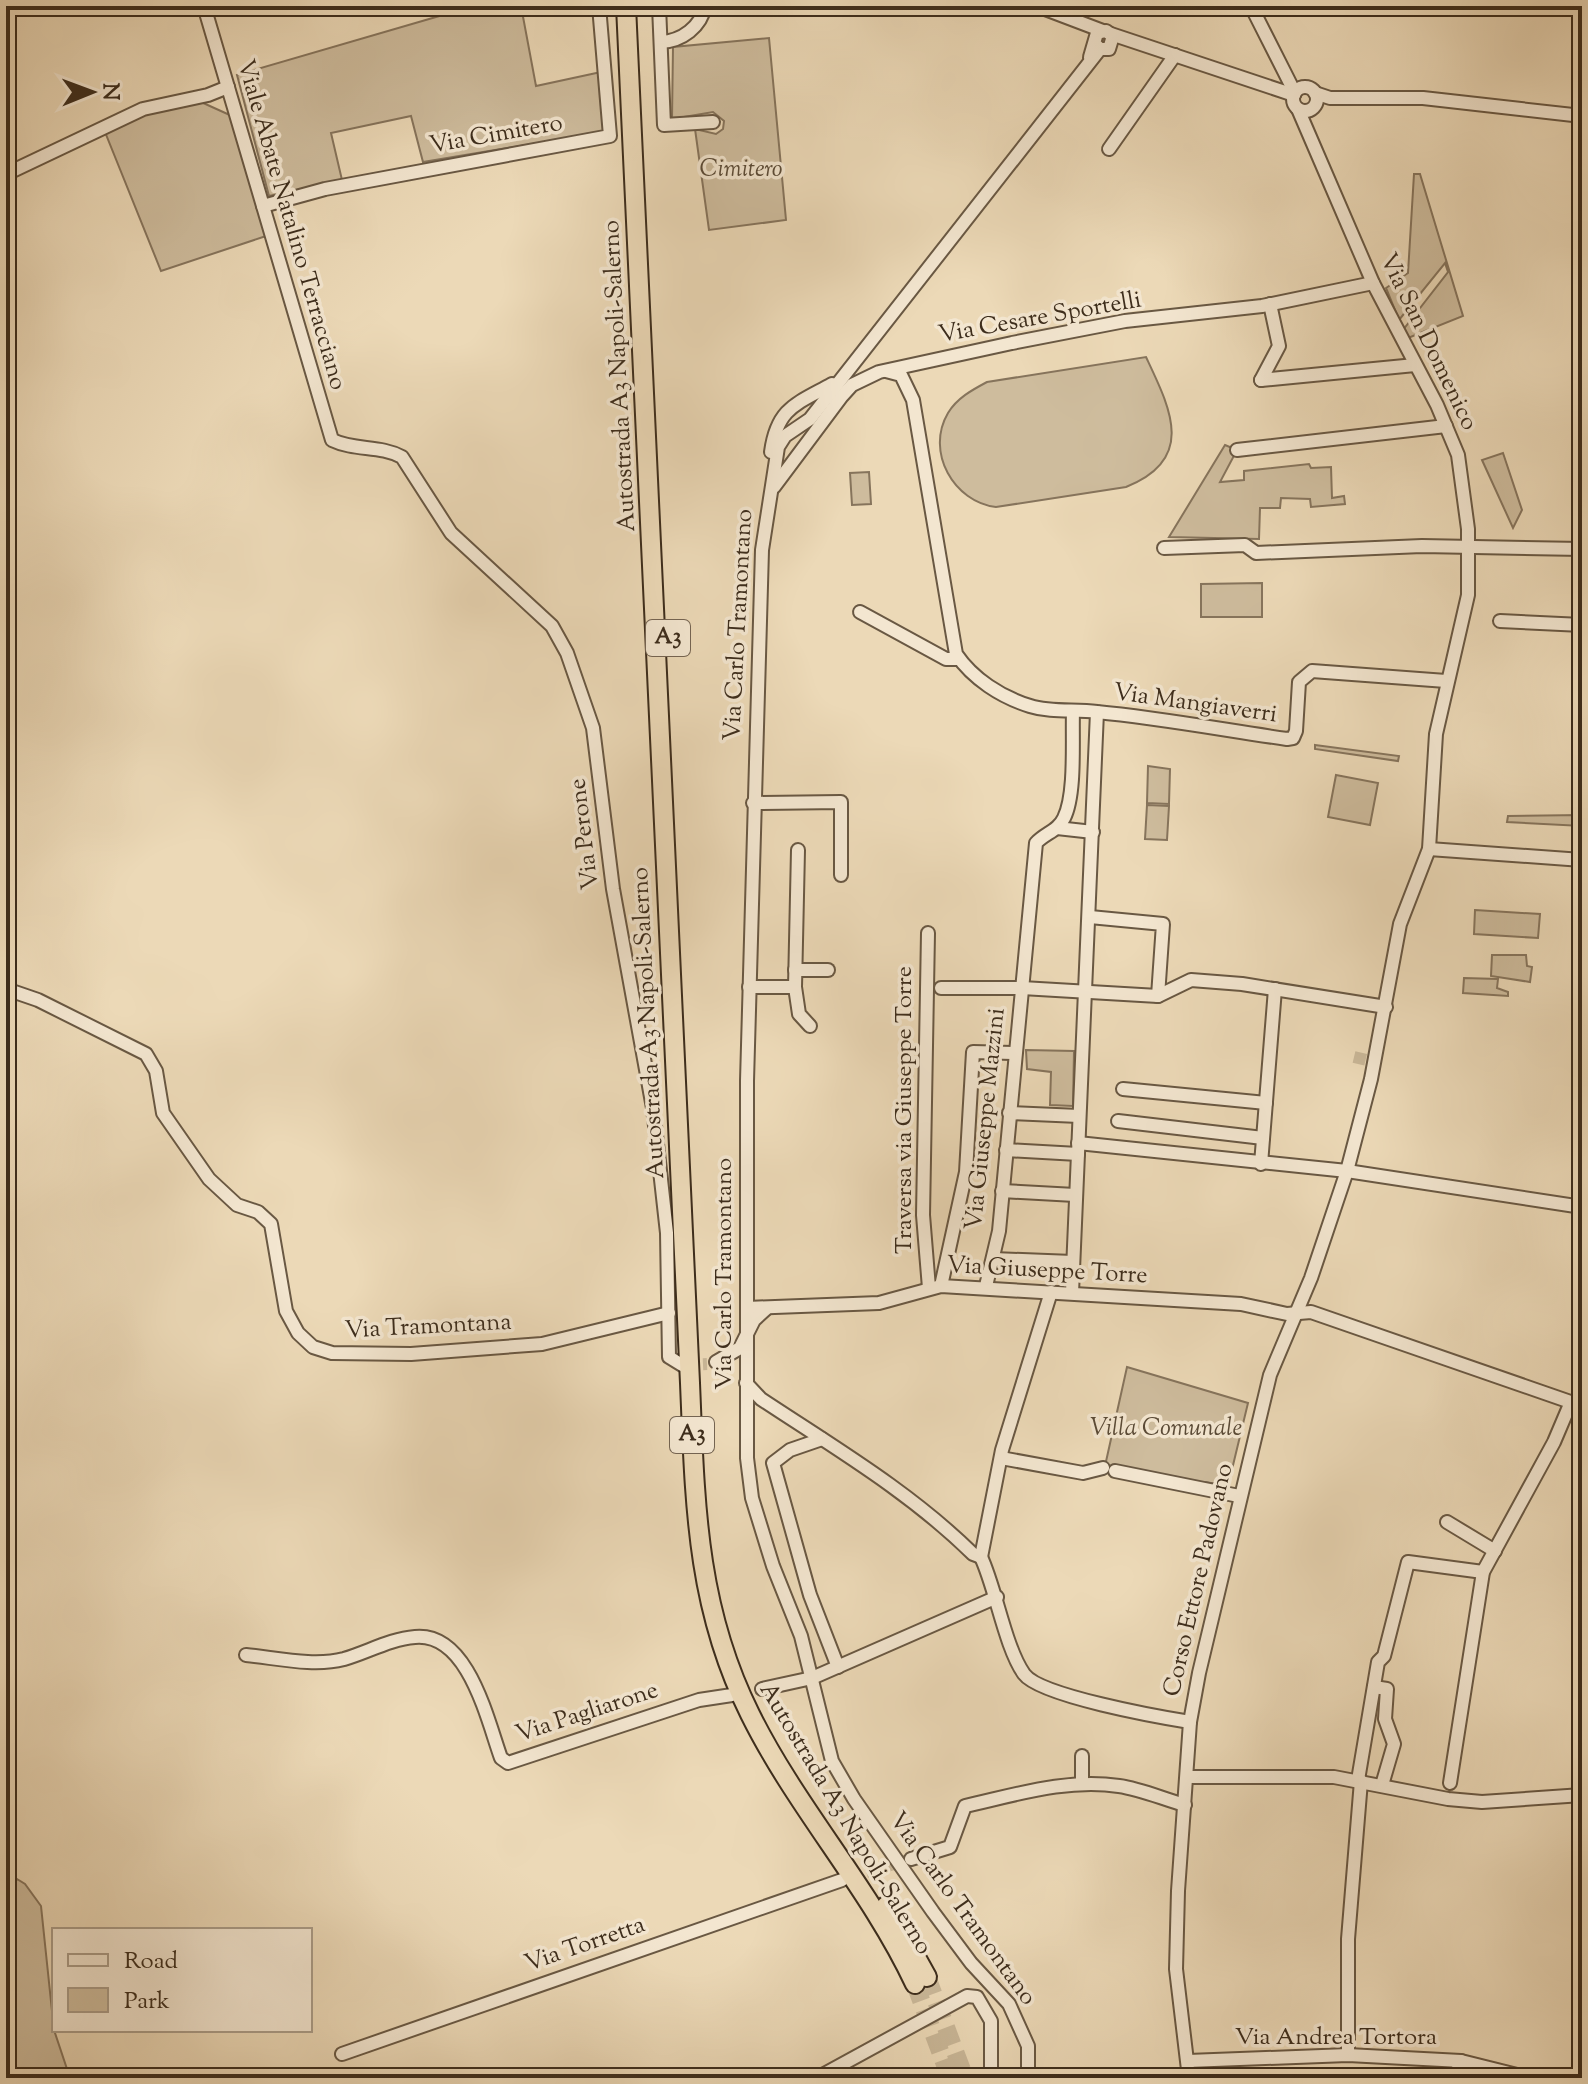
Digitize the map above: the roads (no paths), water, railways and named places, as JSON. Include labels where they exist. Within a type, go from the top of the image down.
[{"type":"highway","name":"Autostrada A3 Napoli-Salerno","points":[[626,6],[701,1567],[717,1634],[751,1717],[791,1785],[921,1980],[896,1918],[770,1726],[736,1650],[714,1569],[703,1415],[638,6]]},
{"type":"street","name":"Viale Abate Natalino Terracciano","points":[[204,6],[326,426],[332,440],[347,447]]},
{"type":"street","name":"Via Cimitero","points":[[263,206],[325,189],[610,136],[599,6]]},
{"type":"street","points":[[659,6],[664,125],[713,122]]},
{"type":"street","points":[[661,42],[675,41],[697,25],[705,6]]},
{"type":"street","points":[[1037,6],[1104,38],[1175,55],[1303,100],[1400,96],[1582,116]]},
{"type":"street","name":"Via San Domenico","points":[[1251,6],[1263,33],[1303,100],[1306,124],[1373,283],[1446,426],[1458,455],[1465,489],[1468,595],[1464,623],[1446,681],[1432,759],[1429,849],[1400,924],[1386,1007]]},
{"type":"street","name":"Via Carlo Tramontano","points":[[1028,2078],[1028,2046],[1009,2004],[971,1963],[933,1912],[854,1799],[832,1761],[801,1636],[773,1566],[752,1498],[747,1458],[746,1383],[749,987],[762,550],[778,447],[807,422],[1104,38]]},
{"type":"street","points":[[1109,149],[1175,55]]},
{"type":"street","points":[[6,174],[143,109],[208,95],[228,87]]},
{"type":"street","name":"Via Cesare Sportelli","points":[[770,493],[852,385],[886,371],[1125,321],[1270,304],[1373,283]]},
{"type":"street","points":[[1270,304],[1279,346],[1261,380],[1415,365]]},
{"type":"street","points":[[860,612],[946,659],[959,659],[952,642],[919,462],[913,400],[901,375],[886,371]]},
{"type":"street","name":"Via Carlo Tramontano","points":[[770,493],[767,481],[775,429],[790,408],[838,381]]},
{"type":"street","points":[[807,444],[794,443],[799,426],[789,425],[790,408],[804,404],[812,414]]},
{"type":"street","points":[[1237,450],[1446,426]]},
{"type":"street","name":"Via Perone","points":[[347,447],[389,450],[402,457],[451,533],[552,626],[579,683],[593,728],[613,889],[653,1108],[667,1233],[669,1357],[682,1365]]},
{"type":"street","points":[[1164,548],[1245,545],[1256,553],[1468,547],[1582,549]]},
{"type":"street","points":[[1500,621],[1582,625]]},
{"type":"street","name":"Via Mangiaverri","points":[[959,659],[984,683],[1020,702],[1047,710],[1097,712],[1287,739],[1293,738],[1296,731],[1299,682],[1312,671],[1446,681]]},
{"type":"street","points":[[1073,711],[1069,800],[1065,818],[1036,843],[1022,988],[1158,996],[1191,980],[1275,989],[1386,1007]]},
{"type":"street","points":[[1072,1293],[1097,712]]},
{"type":"street","points":[[753,803],[841,802],[841,875]]},
{"type":"street","points":[[1057,828],[1093,832]]},
{"type":"street","points":[[1429,849],[1582,860]]},
{"type":"street","points":[[798,850],[795,987],[799,1014],[810,1026]]},
{"type":"street","points":[[1090,917],[1163,924],[1158,996]]},
{"type":"street","name":"Traversa via Giuseppe Torre","points":[[928,933],[923,1215],[935,1287]]},
{"type":"street","points":[[795,970],[828,970]]},
{"type":"street","points":[[749,987],[795,987]]},
{"type":"street","name":"Via Giuseppe Mazzini","points":[[941,988],[1022,988],[1013,1053],[1002,1191],[993,1259],[986,1286]]},
{"type":"street","name":"Via Tramontana","points":[[6,989],[38,1000],[146,1054],[156,1071],[163,1113],[206,1175],[237,1205],[258,1212],[271,1224],[286,1311],[298,1333],[313,1347],[332,1353],[411,1354],[542,1344],[669,1313]]},
{"type":"street","points":[[1261,1164],[1275,989]]},
{"type":"street","name":"Corso Ettore Padovano","points":[[1189,2078],[1176,1969],[1177,1901],[1190,1722],[1239,1496],[1270,1375],[1297,1312],[1347,1171],[1386,1007]]},
{"type":"street","points":[[935,1287],[966,1172],[973,1052],[1013,1053]]},
{"type":"street","points":[[1123,1089],[1266,1103]]},
{"type":"street","points":[[1009,1113],[1079,1116]]},
{"type":"street","points":[[1118,1121],[1263,1138]]},
{"type":"street","points":[[1006,1150],[1078,1148],[1347,1171],[1582,1207]]},
{"type":"street","points":[[1002,1191],[1075,1195]]},
{"type":"street","points":[[993,1259],[1073,1262]]},
{"type":"street","points":[[746,1360],[718,1362],[740,1348],[754,1320],[767,1308],[753,1300],[747,1285]]},
{"type":"street","name":"Via Giuseppe Torre","points":[[747,1308],[879,1303],[935,1287],[986,1286],[1241,1304],[1279,1313],[1311,1312],[1577,1404]]},
{"type":"street","points":[[1051,1292],[1003,1450],[981,1557],[1019,1664],[1032,1682],[1097,1703],[1190,1722]]},
{"type":"street","points":[[746,1383],[761,1399],[915,1501],[973,1554],[981,1557]]},
{"type":"street","points":[[1450,1783],[1483,1572],[1577,1404]]},
{"type":"street","points":[[822,1439],[790,1450],[773,1463],[810,1595],[838,1667]]},
{"type":"street","points":[[1003,1450],[1083,1473],[1109,1470],[1239,1496]]},
{"type":"street","points":[[1447,1522],[1495,1551]]},
{"type":"street","points":[[1348,2055],[1348,1939],[1359,1781],[1378,1662],[1384,1656],[1408,1562],[1483,1572]]},
{"type":"street","points":[[762,1689],[812,1678],[997,1597]]},
{"type":"street","name":"Via Pagliarone","points":[[246,1655],[321,1662],[344,1659],[371,1648],[416,1637],[440,1641],[454,1650],[474,1684],[501,1758],[508,1763],[699,1700],[732,1695]]},
{"type":"street","points":[[1374,1687],[1387,1689],[1385,1719],[1394,1744],[1382,1785]]},
{"type":"street","points":[[1082,1756],[1082,1784]]},
{"type":"street","points":[[1188,1777],[1311,1776],[1482,1802],[1581,1793]]},
{"type":"street","points":[[911,1859],[950,1847],[965,1806],[1047,1788],[1082,1784],[1135,1789],[1185,1805]]},
{"type":"street","name":"Via Torretta","points":[[342,2054],[842,1880]]},
{"type":"street","points":[[817,2078],[967,1996],[977,1997],[991,2021],[991,2078]]},
{"type":"street","name":"Via Andrea Tortora","points":[[1188,2061],[1348,2055],[1461,2061],[1529,2078]]},
{"type":"street","points":[[1454,2078],[1461,2061]]},
{"type":"tunnel","points":[[1354,1057],[1375,1062]]},
{"type":"tunnel","points":[[685,1365],[707,1364]]},
{"type":"tunnel","points":[[849,1877],[908,1860]]},
{"type":"tunnel","points":[[927,1977],[965,2078]]},
{"type":"tunnel","points":[[915,1984],[950,2078]]},
{"type":"park label","name":"Cimitero","points":[[741,170]]},
{"type":"park label","name":"Villa Comunale","points":[[1166,1429]]}]
